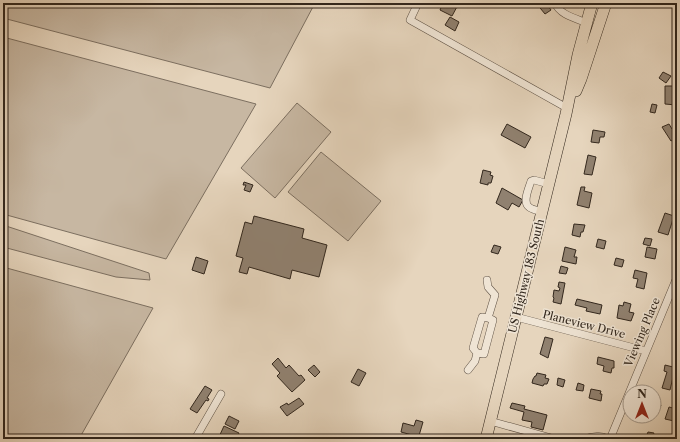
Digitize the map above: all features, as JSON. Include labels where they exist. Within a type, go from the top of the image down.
[{"type":"highway","name":"US Highway 183 South","points":[[486,439],[567,111],[592,3]]},
{"type":"highway","name":"US Highway 183 South","points":[[567,111],[581,79],[606,3]]},
{"type":"street","points":[[418,3],[410,20],[567,111]]},
{"type":"street","points":[[554,3],[562,12],[587,23]]},
{"type":"street","points":[[542,212],[529,208],[526,204],[526,200],[531,181],[534,180],[549,184]]},
{"type":"street","name":"Viewing Place","points":[[609,439],[677,277]]},
{"type":"street","points":[[487,280],[488,286],[495,295],[488,318]]},
{"type":"street","points":[[482,316],[488,318],[493,320],[484,354],[477,353],[473,348],[482,316]]},
{"type":"street","name":"Planeview Drive","points":[[516,317],[646,351]]},
{"type":"street","points":[[468,370],[477,353]]},
{"type":"street","points":[[195,439],[221,394]]},
{"type":"street","points":[[490,421],[555,439]]},
{"type":"street","points":[[584,439],[596,436],[609,439]]},
{"type":"shaded area","points":[[3,3],[315,3],[270,88],[3,18]]},
{"type":"shaded area","points":[[3,37],[256,104],[166,259],[3,214]]},
{"type":"shaded area","points":[[297,103],[331,132],[275,198],[241,168]]},
{"type":"shaded area","points":[[321,152],[381,201],[348,241],[288,192]]},
{"type":"shaded area","points":[[3,225],[149,273],[150,280],[116,277],[3,247]]},
{"type":"shaded area","points":[[3,267],[153,308],[79,439],[3,439]]},
{"type":"building","points":[[443,3],[459,3],[452,16],[440,10]]},
{"type":"building","points":[[536,3],[546,3],[551,10],[545,14]]},
{"type":"building","points":[[450,17],[459,22],[455,31],[445,25]]},
{"type":"building","points":[[663,72],[671,76],[666,83],[659,78]]},
{"type":"building","points":[[665,86],[677,86],[676,105],[665,104]]},
{"type":"building","points":[[652,104],[657,105],[655,113],[650,112]]},
{"type":"building","points":[[507,124],[531,137],[525,148],[501,135]]},
{"type":"building","points":[[669,124],[672,129],[677,128],[677,138],[671,141],[662,127]]},
{"type":"building","points":[[593,130],[605,132],[604,137],[600,137],[599,143],[591,142]]},
{"type":"building","points":[[588,155],[596,157],[592,175],[584,174]]},
{"type":"building","points":[[483,170],[491,172],[490,175],[493,176],[491,183],[488,183],[488,185],[480,183]]},
{"type":"building","points":[[244,182],[253,185],[250,192],[244,190],[246,185],[243,185]]},
{"type":"building","points":[[581,187],[585,187],[584,191],[592,193],[589,208],[577,205]]},
{"type":"building","points":[[502,188],[523,200],[519,207],[512,203],[508,210],[496,203]]},
{"type":"building","points":[[665,213],[674,216],[668,235],[658,232]]},
{"type":"building","points":[[254,216],[304,229],[302,238],[327,245],[319,277],[292,270],[290,279],[249,267],[247,274],[239,272],[243,258],[236,256],[245,222],[252,224]]},
{"type":"building","points":[[574,224],[585,225],[580,237],[572,235]]},
{"type":"building","points":[[645,238],[652,239],[650,246],[643,244]]},
{"type":"building","points":[[598,239],[606,241],[604,249],[596,247]]},
{"type":"building","points":[[494,245],[501,247],[498,254],[491,252]]},
{"type":"building","points":[[565,247],[576,250],[574,257],[577,257],[576,264],[562,261]]},
{"type":"building","points":[[647,247],[657,249],[655,259],[645,257]]},
{"type":"building","points":[[196,257],[208,261],[204,274],[192,270]]},
{"type":"building","points":[[616,258],[624,260],[622,267],[614,265]]},
{"type":"building","points":[[561,266],[568,268],[566,274],[559,273]]},
{"type":"building","points":[[635,270],[647,273],[644,289],[636,287],[638,279],[633,278]]},
{"type":"building","points":[[559,282],[565,283],[561,304],[553,302],[554,290],[559,291],[560,288],[558,287]]},
{"type":"building","points":[[577,299],[602,305],[600,314],[586,311],[587,308],[575,305]]},
{"type":"building","points":[[624,302],[631,304],[629,312],[634,313],[631,321],[617,318],[619,305],[623,306]]},
{"type":"building","points":[[545,337],[553,339],[548,358],[540,354]]},
{"type":"building","points":[[598,357],[614,361],[614,368],[612,368],[611,373],[603,371],[604,366],[597,364]]},
{"type":"building","points":[[278,358],[286,368],[289,365],[305,380],[292,392],[277,376],[280,373],[272,364]]},
{"type":"building","points":[[314,365],[320,372],[315,377],[308,370]]},
{"type":"building","points":[[665,365],[677,368],[676,378],[673,377],[670,390],[662,388],[667,372],[664,371]]},
{"type":"building","points":[[358,369],[366,373],[359,386],[351,382]]},
{"type":"building","points":[[537,373],[546,375],[545,378],[549,379],[547,384],[544,384],[543,386],[532,383]]},
{"type":"building","points":[[558,378],[565,380],[563,387],[557,385]]},
{"type":"building","points":[[578,383],[584,385],[583,391],[576,390]]},
{"type":"building","points":[[205,386],[212,390],[207,398],[209,399],[208,401],[206,400],[197,413],[190,409]]},
{"type":"building","points":[[591,389],[601,391],[601,401],[589,398]]},
{"type":"building","points":[[299,398],[304,404],[287,416],[280,407],[287,403],[288,405]]},
{"type":"building","points":[[512,403],[525,406],[524,409],[547,415],[543,430],[531,427],[532,422],[522,420],[524,412],[510,408]]},
{"type":"building","points":[[669,407],[677,409],[674,421],[665,419]]},
{"type":"building","points":[[229,416],[239,421],[235,429],[225,424]]},
{"type":"building","points":[[416,420],[423,422],[418,439],[410,439],[412,435],[401,432],[403,423],[414,426]]},
{"type":"building","points":[[224,426],[239,433],[236,439],[218,439]]},
{"type":"building","points":[[648,432],[654,433],[652,438],[655,439],[640,439],[641,435],[646,437]]}]
